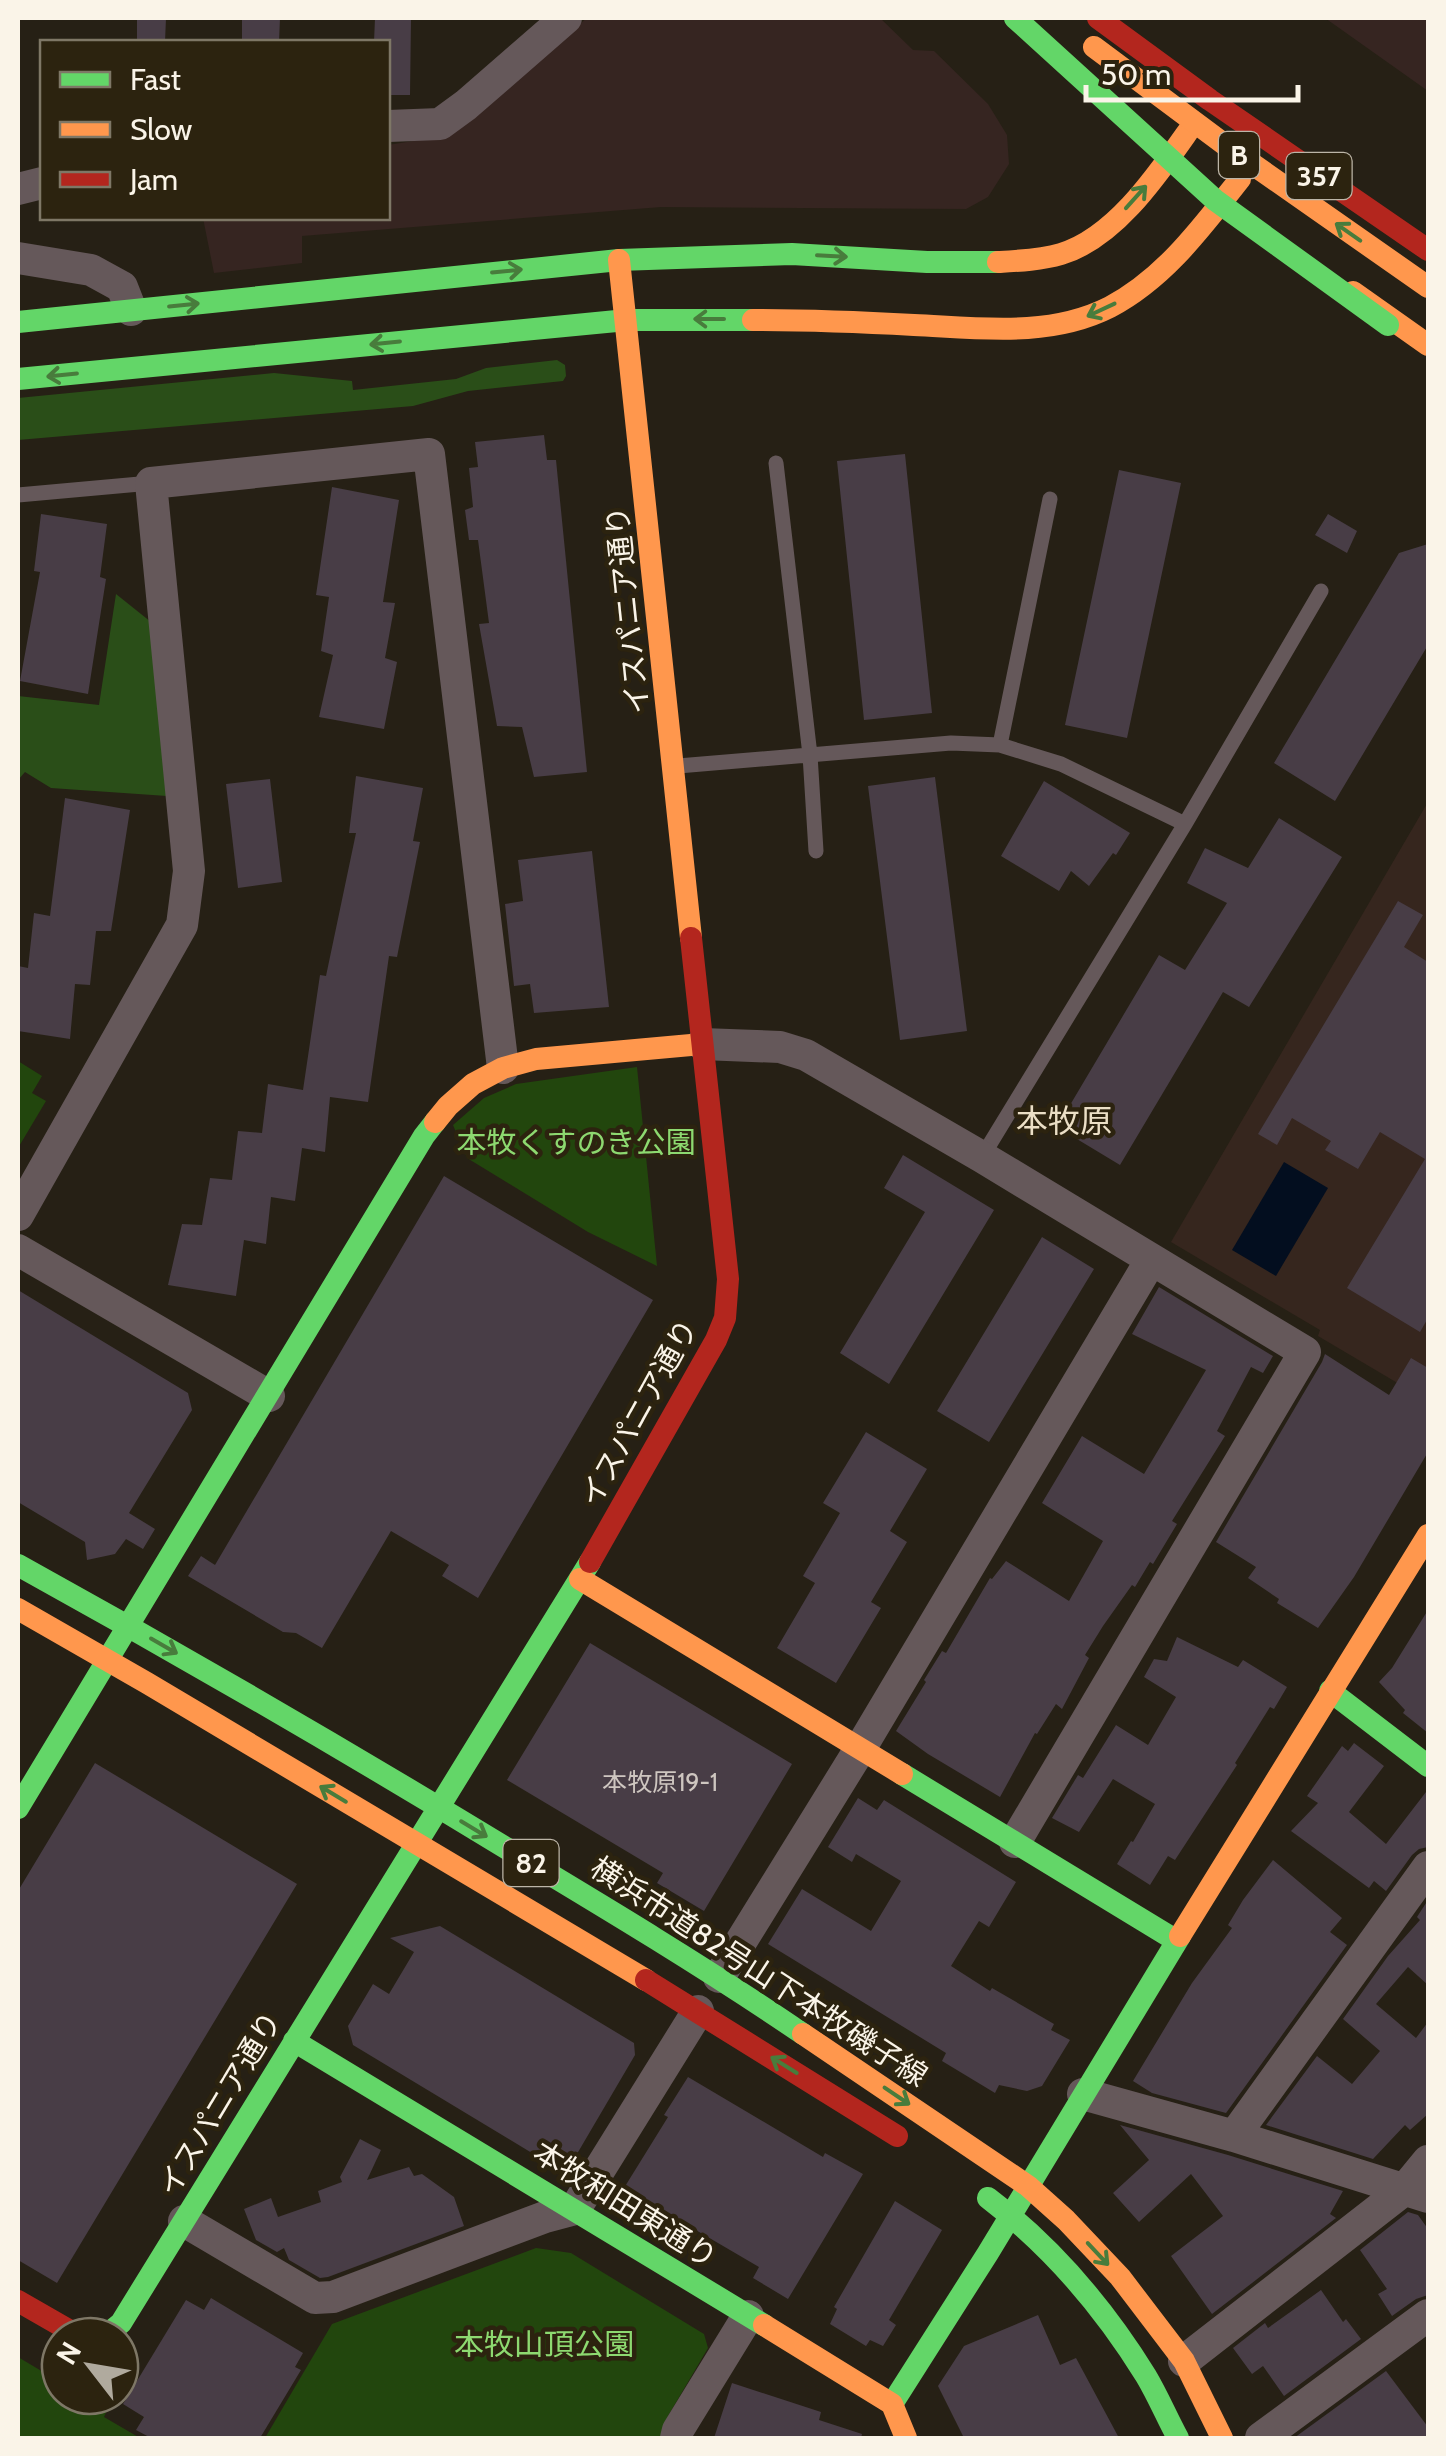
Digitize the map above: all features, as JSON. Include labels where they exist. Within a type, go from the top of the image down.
[{"type":"main road","name":"357","points":[[998,18],[1166,163],[1225,200],[1428,345]]},
{"type":"main road","points":[[1015,18],[1215,200],[1428,352]]},
{"type":"main road","name":"357","points":[[1098,18],[1428,250]]},
{"type":"main road","name":"B","points":[[1069,29],[1228,147],[1428,287]]},
{"type":"main road","points":[[18,322],[619,260],[812,255],[983,264],[1064,253],[1101,232],[1132,202],[1166,163],[1210,100]]},
{"type":"main road","points":[[18,379],[627,320],[808,320],[999,329],[1074,322],[1111,306],[1185,249],[1267,140]]},
{"type":"main road","name":"イスパニア通り","points":[[126,2316],[580,1579],[725,1318],[728,1279],[619,260]]},
{"type":"main road","points":[[18,1808],[424,1136],[448,1106],[473,1084],[503,1068],[536,1059],[702,1044]]},
{"type":"main road","points":[[906,2438],[892,2404],[1428,1534]]},
{"type":"main road","name":"横浜市道82号山下本牧磯子線","points":[[18,1565],[440,1808],[719,1977],[1028,2186],[1120,2278],[1184,2361],[1222,2438]]},
{"type":"main road","points":[[580,1579],[1177,1941]]},
{"type":"main road","name":"横浜市道82号山下本牧磯子線","points":[[18,1609],[698,2012],[920,2152]]},
{"type":"main road","points":[[1330,1691],[1428,1766]]},
{"type":"main road","name":"本牧和田東通り","points":[[294,2041],[892,2404]]},
{"type":"main road","points":[[968,2183],[1012,2214],[1094,2302],[1146,2377],[1178,2438]]},
{"type":"main road","points":[[18,2301],[44,2316]]},
{"type":"street","points":[[390,126],[440,124],[566,18]]},
{"type":"street","points":[[18,258],[91,270],[122,286],[131,310]]},
{"type":"street","points":[[18,1215],[182,925],[189,871],[151,483],[429,454],[503,1068]]},
{"type":"street","points":[[702,1044],[780,1047],[806,1056],[1306,1352],[1015,1842]]},
{"type":"street","points":[[18,1250],[269,1396]]},
{"type":"street","points":[[719,1977],[860,1749],[1151,1260]]},
{"type":"street","points":[[1234,2136],[1428,1867]]},
{"type":"street","points":[[184,2221],[314,2298],[333,2297],[574,2208],[698,2012]]},
{"type":"street","points":[[1083,2094],[1416,2193]]},
{"type":"street","points":[[1184,2361],[1416,2193],[1428,2161]]},
{"type":"street","points":[[1261,2438],[1428,2315]]},
{"type":"street","points":[[676,2438],[748,2316]]},
{"type":"lane","points":[[776,464],[810,755],[816,851]]},
{"type":"lane","points":[[18,495],[151,483]]},
{"type":"lane","points":[[1000,745],[1050,499]]},
{"type":"lane","points":[[982,1158],[1320,592]]},
{"type":"lane","points":[[674,766],[950,743],[1000,745],[1061,764],[1184,824]]},
{"type":"shaded area","points":[[587,18],[880,18],[913,50],[934,51],[988,104],[1007,135],[1009,164],[988,197],[966,209],[661,207],[302,236],[302,263],[214,273],[203,220],[390,220],[390,145],[445,136]]},
{"type":"shaded area","points":[[1325,18],[1428,18],[1428,91]]},
{"type":"shaded area","points":[[1428,802],[1428,1401],[1318,1336],[1320,1330],[1171,1242]]},
{"type":"green space","points":[[557,360],[565,365],[563,381],[468,391],[413,406],[18,440],[18,398],[274,373],[352,381],[353,390],[456,379],[486,368]]},
{"type":"green space","points":[[116,594],[151,622],[167,796],[51,788],[25,772],[18,780],[18,696],[99,705]]},
{"type":"green space","points":[[18,1061],[42,1076],[32,1093],[46,1101],[18,1148]]},
{"type":"green space","name":"本牧くすのき公園","points":[[637,1067],[657,1266],[588,1232],[467,1158],[453,1125],[484,1098],[516,1084]]},
{"type":"green space","name":"本牧山頂公園","points":[[536,2248],[571,2253],[704,2334],[708,2348],[668,2416],[662,2438],[265,2438],[332,2324]]},
{"type":"green space","points":[[18,2357],[40,2370],[40,2416],[104,2416],[140,2438],[18,2438]]},
{"type":"water","points":[[1284,1162],[1328,1188],[1276,1276],[1232,1250]]},
{"type":"building","points":[[137,18],[166,18],[165,40],[137,40]]},
{"type":"building","points":[[242,18],[280,18],[279,40],[242,40]]},
{"type":"building","points":[[375,18],[411,18],[410,95],[390,95],[390,40],[374,40]]},
{"type":"building","points":[[544,435],[547,460],[556,460],[587,772],[534,777],[522,727],[497,726],[479,624],[489,623],[478,540],[469,540],[465,510],[473,507],[469,468],[478,467],[475,442]]},
{"type":"building","points":[[905,454],[932,713],[864,720],[837,461]]},
{"type":"building","points":[[1119,470],[1181,483],[1127,738],[1065,725]]},
{"type":"building","points":[[332,487],[399,500],[383,602],[395,603],[385,658],[397,662],[384,729],[319,717],[333,655],[321,651],[329,597],[316,595]]},
{"type":"building","points":[[41,514],[107,524],[100,577],[106,579],[88,694],[20,681],[40,572],[34,571]]},
{"type":"building","points":[[1328,514],[1357,531],[1347,553],[1315,535]]},
{"type":"building","points":[[1428,544],[1428,645],[1335,801],[1274,763],[1399,553]]},
{"type":"building","points":[[356,776],[423,788],[413,841],[420,842],[397,957],[389,956],[368,1102],[330,1097],[325,1152],[302,1148],[295,1201],[271,1197],[266,1244],[244,1240],[236,1296],[168,1285],[182,1224],[202,1225],[210,1178],[232,1180],[238,1131],[262,1133],[268,1084],[303,1090],[320,975],[326,976],[356,833],[349,833]]},
{"type":"building","points":[[935,777],[967,1031],[900,1040],[868,786]]},
{"type":"building","points":[[270,779],[282,882],[238,888],[226,784]]},
{"type":"building","points":[[1044,781],[1130,833],[1089,886],[1071,871],[1059,891],[1001,856]]},
{"type":"building","points":[[65,798],[130,810],[111,931],[96,931],[90,985],[75,984],[70,1039],[18,1031],[18,966],[28,968],[34,913],[50,916]]},
{"type":"building","points":[[1279,818],[1342,857],[1249,1007],[1223,992],[1120,1165],[1057,1127],[1159,955],[1185,970],[1227,903],[1187,883],[1205,848],[1248,868]]},
{"type":"building","points":[[592,851],[609,1007],[534,1013],[530,984],[514,986],[505,904],[523,901],[518,860]]},
{"type":"building","points":[[1398,901],[1423,915],[1404,947],[1428,962],[1428,1318],[1420,1332],[1347,1288],[1425,1159],[1380,1132],[1358,1169],[1325,1150],[1331,1141],[1292,1118],[1277,1145],[1258,1134]]},
{"type":"building","points":[[903,1155],[994,1210],[889,1384],[840,1353],[925,1212],[884,1188]]},
{"type":"building","points":[[444,1176],[653,1300],[478,1598],[442,1576],[449,1565],[391,1531],[322,1648],[296,1633],[283,1632],[188,1576],[201,1556],[215,1565]]},
{"type":"building","points":[[1042,1237],[1094,1269],[989,1442],[937,1411]]},
{"type":"building","points":[[1159,1287],[1273,1356],[1263,1373],[1251,1367],[1217,1431],[1225,1436],[1172,1521],[1177,1524],[1153,1564],[1150,1562],[1103,1626],[1085,1655],[1089,1658],[1062,1709],[1056,1704],[1035,1733],[1000,1797],[896,1731],[942,1651],[946,1653],[990,1578],[1006,1561],[1069,1601],[1103,1541],[1042,1503],[1082,1436],[1144,1474],[1206,1370],[1132,1334]]},
{"type":"building","points":[[18,1290],[188,1393],[192,1410],[129,1513],[155,1529],[143,1549],[126,1539],[115,1554],[87,1560],[85,1542],[18,1502]]},
{"type":"building","points":[[1325,1354],[1389,1395],[1411,1358],[1428,1368],[1428,1452],[1354,1577],[1318,1628],[1277,1603],[1279,1599],[1248,1578],[1256,1567],[1216,1542]]},
{"type":"building","points":[[866,1432],[927,1469],[890,1531],[907,1542],[871,1602],[881,1608],[836,1683],[777,1648],[815,1583],[803,1576],[840,1513],[823,1503]]},
{"type":"building","points":[[1428,1610],[1428,1733],[1403,1713],[1405,1710],[1379,1682]]},
{"type":"building","points":[[1177,1637],[1238,1667],[1243,1660],[1287,1687],[1274,1709],[1270,1707],[1175,1860],[1168,1856],[1150,1885],[1117,1864],[1155,1804],[1113,1779],[1079,1832],[1052,1818],[1116,1725],[1148,1745],[1176,1697],[1144,1677],[1154,1659],[1167,1661]]},
{"type":"building","points":[[590,1643],[792,1764],[704,1911],[657,1883],[663,1873],[507,1780]]},
{"type":"building","points":[[1354,1743],[1384,1766],[1349,1812],[1386,1844],[1428,1792],[1428,1847],[1412,1855],[1386,1891],[1374,1881],[1369,1888],[1291,1831],[1318,1803],[1307,1796],[1342,1746],[1348,1751]]},
{"type":"building","points":[[95,1763],[297,1884],[57,2283],[18,2260],[18,1891]]},
{"type":"building","points":[[858,1798],[877,1810],[884,1800],[1016,1882],[989,1927],[979,1921],[951,1966],[1054,2024],[1051,2030],[1070,2040],[1042,2086],[1027,2091],[999,2085],[995,2093],[942,2061],[946,2053],[768,1944],[802,1889],[871,1931],[901,1881],[856,1854],[852,1862],[828,1847]]},
{"type":"building","points":[[1273,1860],[1342,1918],[1330,1932],[1347,1945],[1226,2113],[1152,2093],[1133,2081],[1192,1983],[1232,1928],[1228,1925],[1243,1900]]},
{"type":"building","points":[[1428,1900],[1428,1985],[1408,1967],[1376,2004],[1416,2038],[1428,2022],[1428,2114],[1410,2130],[1405,2125],[1373,2159],[1266,2125],[1317,2056],[1352,2084],[1380,2051],[1343,2019],[1388,1956],[1420,1920],[1417,1917]]},
{"type":"building","points":[[440,1926],[634,2043],[635,2055],[574,2159],[555,2167],[353,2045],[348,2026],[373,1984],[389,1994],[414,1952],[390,1938]]},
{"type":"building","points":[[688,2077],[823,2157],[825,2153],[863,2174],[788,2299],[753,2278],[759,2267],[624,2188]]},
{"type":"building","points":[[1120,2125],[1343,2191],[1330,2214],[1336,2218],[1212,2314],[1171,2256],[1223,2216],[1191,2174],[1139,2222],[1113,2193],[1149,2160]]},
{"type":"building","points":[[360,2139],[381,2150],[367,2180],[409,2167],[414,2176],[422,2174],[454,2197],[464,2226],[320,2278],[289,2260],[284,2248],[277,2252],[256,2240],[244,2209],[271,2198],[278,2217],[321,2202],[318,2191],[342,2182],[340,2177]]},
{"type":"building","points":[[895,2201],[942,2230],[889,2320],[896,2325],[883,2346],[870,2340],[866,2346],[830,2324],[837,2309],[834,2307]]},
{"type":"building","points":[[1408,2212],[1418,2215],[1428,2229],[1428,2295],[1392,2316],[1378,2294],[1387,2289],[1360,2250]]},
{"type":"building","points":[[1321,2290],[1343,2322],[1346,2319],[1361,2339],[1284,2396],[1263,2366],[1252,2374],[1233,2348],[1265,2323],[1268,2328]]},
{"type":"building","points":[[211,2298],[303,2353],[295,2367],[301,2370],[260,2438],[151,2438],[136,2430],[144,2417],[140,2415],[140,2376],[186,2300],[204,2310]]},
{"type":"building","points":[[1038,2315],[1060,2365],[1076,2358],[1119,2438],[964,2438],[938,2386],[964,2346]]},
{"type":"building","points":[[1386,2371],[1428,2427],[1428,2438],[1294,2438]]},
{"type":"building","points":[[732,2383],[821,2412],[819,2420],[862,2434],[861,2438],[714,2438]]},
{"type":"traffic: fast","points":[[1015,18],[1215,200],[1388,325]]},
{"type":"traffic: fast","points":[[18,322],[619,260],[792,254],[998,262]]},
{"type":"traffic: fast","points":[[18,379],[627,320],[753,320]]},
{"type":"traffic: fast","points":[[18,1808],[435,1122]]},
{"type":"traffic: fast","points":[[125,2316],[590,1562]]},
{"type":"traffic: fast","points":[[18,1565],[385,1775],[656,1939],[803,2034]]},
{"type":"traffic: fast","points":[[1330,1691],[1428,1766]]},
{"type":"traffic: fast","points":[[902,1774],[1177,1941]]},
{"type":"traffic: fast","points":[[892,2404],[1180,1936]]},
{"type":"traffic: fast","points":[[294,2041],[764,2325]]},
{"type":"traffic: fast","points":[[988,2198],[1055,2258],[1113,2326],[1146,2376],[1178,2438]]},
{"type":"traffic: slow","points":[[1094,47],[1228,147],[1428,287]]},
{"type":"traffic: slow","points":[[998,262],[1061,254],[1099,234],[1134,202],[1189,130]]},
{"type":"traffic: slow","points":[[753,320],[1014,329],[1087,317],[1148,282],[1197,233],[1240,179]]},
{"type":"traffic: slow","points":[[619,260],[691,938]]},
{"type":"traffic: slow","points":[[1353,292],[1428,345]]},
{"type":"traffic: slow","points":[[435,1122],[473,1084],[503,1068],[536,1059],[702,1044]]},
{"type":"traffic: slow","points":[[1180,1936],[1428,1535]]},
{"type":"traffic: slow","points":[[580,1579],[902,1774]]},
{"type":"traffic: slow","points":[[18,1609],[646,1980]]},
{"type":"traffic: slow","points":[[803,2034],[1028,2186],[1066,2220],[1120,2277],[1184,2361],[1222,2438]]},
{"type":"traffic: slow","points":[[764,2325],[892,2404],[906,2438]]},
{"type":"traffic: jam","points":[[1098,18],[1428,250]]},
{"type":"traffic: jam","points":[[590,1562],[725,1318],[728,1279],[691,938]]},
{"type":"traffic: jam","points":[[646,1980],[897,2136]]},
{"type":"traffic: jam","points":[[18,2301],[44,2316]]},
{"type":"district","name":"本牧原","points":[[1064,1121]]}]
